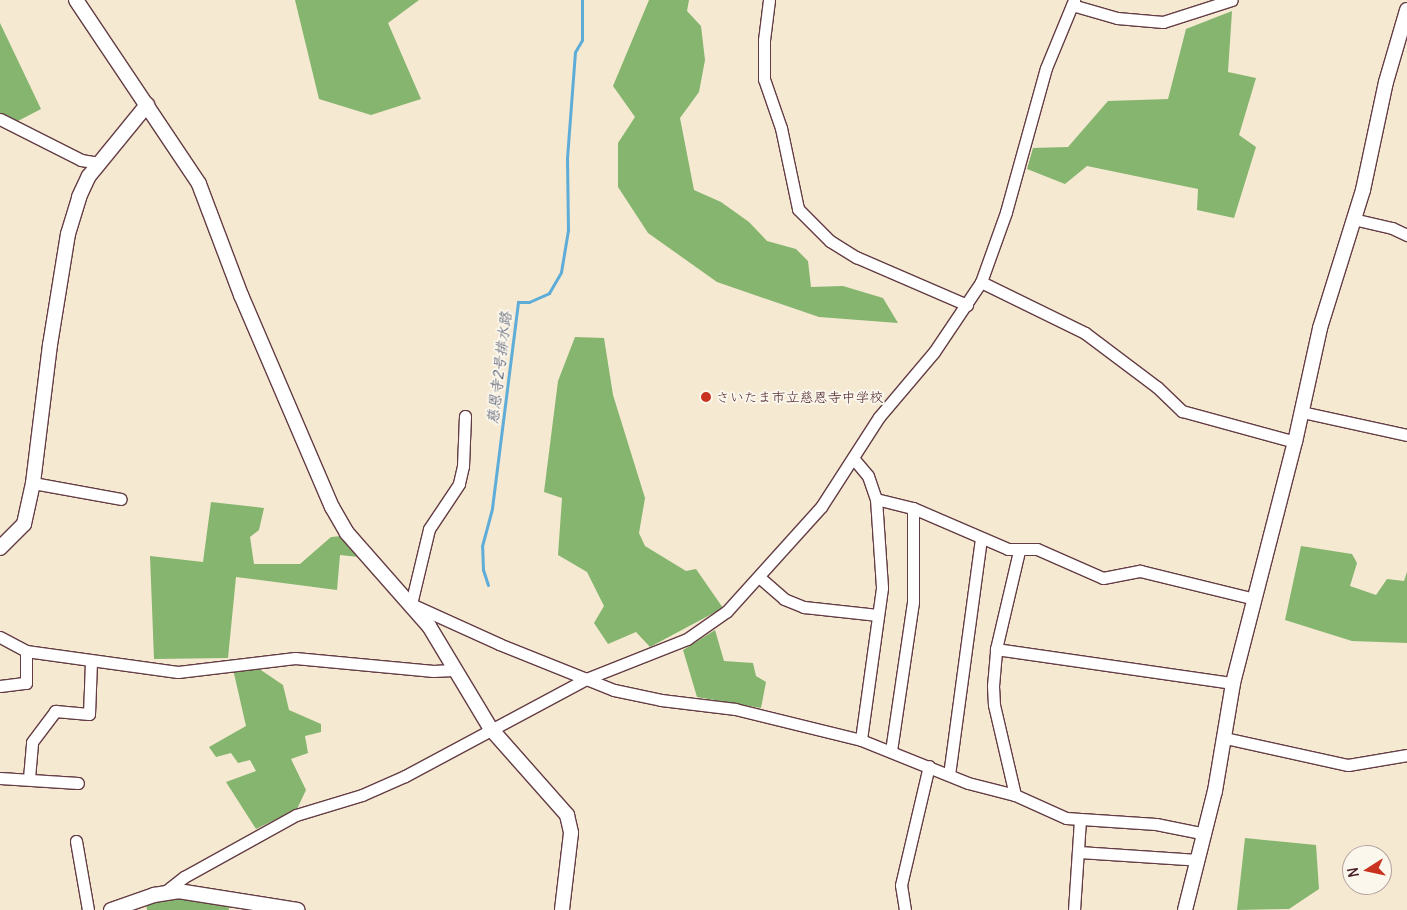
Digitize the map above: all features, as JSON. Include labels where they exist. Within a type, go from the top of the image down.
[{"type":"street","points":[[76,0],[199,184],[241,294],[332,507],[347,533],[429,626],[453,670],[491,729],[567,815],[572,833],[562,910]]},
{"type":"street","points":[[769,0],[764,79],[781,128],[798,209],[830,241],[856,257],[967,305]]},
{"type":"street","points":[[115,909],[166,891],[184,877],[296,815],[362,795],[405,776],[586,679],[687,639],[727,611],[821,507],[879,416],[934,352],[981,282],[1006,212],[1046,68],[1073,2],[1116,18],[1163,22],[1232,0]]},
{"type":"street","points":[[1185,910],[1206,834],[1225,738],[1233,683],[1295,442],[1320,328],[1352,219],[1363,190],[1386,82],[1407,10]]},
{"type":"street","points":[[0,548],[24,524],[33,483],[50,345],[68,234],[80,197],[99,163],[147,105]]},
{"type":"street","points":[[0,119],[81,160],[99,163]]},
{"type":"street","points":[[1352,219],[1392,228],[1407,235]]},
{"type":"street","points":[[981,282],[1085,333],[1157,387],[1182,411],[1295,442]]},
{"type":"street","points":[[1302,412],[1407,435]]},
{"type":"street","points":[[411,604],[430,529],[459,484],[463,466],[465,416]]},
{"type":"street","points":[[853,458],[868,476],[876,498],[882,588],[861,740]]},
{"type":"street","points":[[33,483],[122,499]]},
{"type":"street","points":[[876,498],[913,508],[981,538],[1019,551],[1037,549],[1103,578],[1140,571],[1255,599]]},
{"type":"street","points":[[892,751],[913,602],[913,508]]},
{"type":"street","points":[[949,774],[981,538]]},
{"type":"street","points":[[1015,795],[994,705],[996,649],[1019,551]]},
{"type":"street","points":[[758,577],[784,599],[804,607],[878,615]]},
{"type":"street","points":[[411,604],[614,690],[661,700],[735,709],[861,740],[949,774],[1015,795],[1059,816],[1080,820],[1148,823],[1206,834]]},
{"type":"street","points":[[0,637],[26,651],[178,672],[295,658],[433,671],[453,670]]},
{"type":"street","points":[[996,649],[1233,683]]},
{"type":"street","points":[[0,686],[26,683],[26,651]]},
{"type":"street","points":[[29,778],[32,742],[55,711],[89,714],[91,661]]},
{"type":"street","points":[[1225,738],[1348,765],[1407,755]]},
{"type":"street","points":[[905,910],[901,885],[929,766]]},
{"type":"street","points":[[0,778],[78,782]]},
{"type":"street","points":[[1074,910],[1080,820]]},
{"type":"street","points":[[76,841],[88,910]]},
{"type":"street","points":[[1079,852],[1198,860]]},
{"type":"street","points":[[166,891],[233,897],[298,910]]},
{"type":"green space","points":[[295,0],[419,0],[388,23],[421,99],[371,115],[319,99]]},
{"type":"green space","points":[[649,0],[689,0],[687,11],[701,26],[705,60],[699,92],[680,118],[694,190],[721,202],[749,222],[767,241],[796,249],[808,261],[811,287],[843,286],[883,298],[898,323],[819,317],[717,282],[648,233],[618,187],[618,143],[635,117],[613,86]]},
{"type":"green space","points":[[1232,11],[1228,72],[1256,78],[1239,135],[1256,147],[1234,218],[1197,210],[1198,189],[1087,166],[1065,184],[1027,169],[1033,148],[1068,147],[1108,101],[1168,99],[1186,29]]},
{"type":"green space","points":[[0,23],[41,109],[16,122],[0,115]]},
{"type":"green space","points":[[575,337],[604,338],[613,395],[645,498],[639,533],[645,546],[686,571],[696,569],[723,608],[650,647],[636,632],[608,644],[594,623],[604,606],[587,572],[558,555],[562,498],[544,492],[558,381]]},
{"type":"green space","points":[[211,502],[264,508],[259,530],[250,537],[254,564],[300,564],[331,537],[342,536],[359,557],[340,555],[337,590],[236,577],[228,658],[154,659],[150,556],[203,562]]},
{"type":"green space","points":[[1301,546],[1352,554],[1357,563],[1350,586],[1376,595],[1387,579],[1404,581],[1407,572],[1407,643],[1352,641],[1285,620]]},
{"type":"green space","points":[[715,630],[724,661],[753,663],[756,676],[766,682],[761,708],[697,697],[683,650]]},
{"type":"green space","points":[[255,666],[283,685],[289,710],[321,724],[321,732],[305,736],[308,753],[291,759],[306,790],[297,809],[256,829],[226,782],[256,771],[250,760],[238,763],[231,753],[216,757],[209,747],[246,726],[233,669]]},
{"type":"green space","points":[[1245,838],[1316,845],[1319,889],[1289,909],[1237,910]]},
{"type":"green space","points":[[172,899],[228,901],[229,910],[147,910],[146,904]]},
{"type":"waterway","name":"慈恩寺2号排水路","points":[[488,585],[483,570],[482,546],[492,508],[518,302],[529,302],[549,293],[561,272],[568,230],[567,158],[575,52],[582,40],[582,0]]},
{"type":"place","name":"さいたま市立慈恩寺中学校","points":[[706,397]]}]
